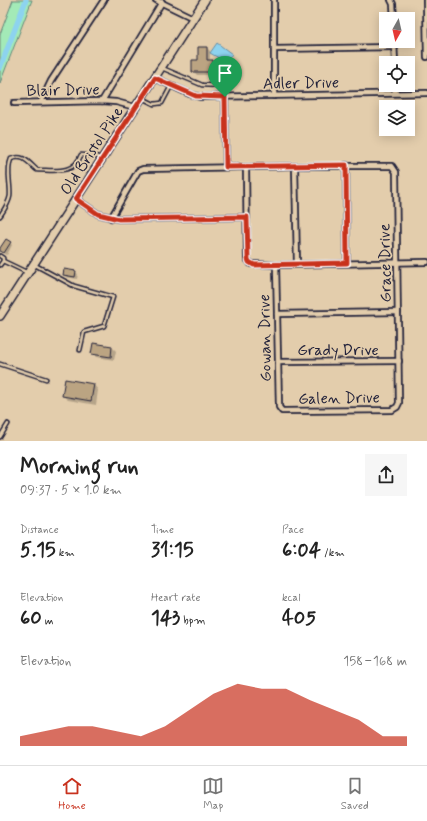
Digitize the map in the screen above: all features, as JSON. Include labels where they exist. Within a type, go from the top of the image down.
[{"type":"main road","name":"Old Bristol Pike","points":[[0,316],[205,0]]},
{"type":"street","points":[[41,102],[51,81],[104,0]]},
{"type":"street","points":[[156,0],[193,18]]},
{"type":"street","points":[[274,0],[274,96]]},
{"type":"street","points":[[391,0],[394,12]]},
{"type":"street","points":[[426,0],[427,57]]},
{"type":"street","points":[[102,101],[162,2]]},
{"type":"street","points":[[274,49],[379,47]]},
{"type":"street","name":"Adler Drive","points":[[155,78],[196,96],[225,97],[427,93]]},
{"type":"street","points":[[225,97],[226,167]]},
{"type":"street","name":"Blair Drive","points":[[14,103],[102,101],[116,102],[135,107]]},
{"type":"street","points":[[111,218],[139,170],[346,165],[347,263]]},
{"type":"street","name":"Grace Drive","points":[[346,165],[389,165],[395,169],[399,361],[399,403],[397,407]]},
{"type":"street","points":[[295,166],[297,264]]},
{"type":"street","points":[[246,167],[248,259],[249,262],[254,265],[427,262]]},
{"type":"street","points":[[76,199],[98,214],[119,219],[247,217]]},
{"type":"street","name":"Gowan Drive","points":[[276,265],[279,407],[282,410]]},
{"type":"street","points":[[277,314],[398,312]]},
{"type":"street","name":"Grady Drive","points":[[278,362],[399,361]]},
{"type":"street","name":"Galen Drive","points":[[282,410],[392,410],[397,407]]},
{"type":"lane","points":[[162,67],[202,86],[225,86],[225,97]]},
{"type":"lane","points":[[142,98],[154,104],[162,103],[171,86]]},
{"type":"lane","points":[[0,216],[10,196],[9,164],[11,158],[17,156],[25,159],[37,170],[62,170],[74,167],[81,155],[96,156],[102,159]]},
{"type":"lane","points":[[0,256],[3,258],[3,261],[28,273]]},
{"type":"lane","points":[[0,265],[3,261]]},
{"type":"lane","points":[[33,264],[74,286],[114,297],[104,326],[84,332],[80,350]]},
{"type":"lane","points":[[0,364],[46,379]]},
{"type":"lane","points":[[0,437],[8,424]]},
{"type":"green space","points":[[13,0],[32,0],[0,83],[0,34]]},
{"type":"water","points":[[217,43],[232,54],[226,62],[210,53]]},
{"type":"building","points":[[198,47],[207,47],[207,60],[213,60],[213,72],[192,72],[192,60],[198,60]]},
{"type":"building","points":[[6,239],[11,242],[4,253],[0,251],[0,248]]},
{"type":"building","points":[[64,269],[76,271],[75,277],[63,275]]},
{"type":"building","points":[[93,343],[112,346],[111,357],[91,354]]},
{"type":"building","points":[[65,379],[94,384],[91,401],[62,396]]},
{"type":"waterway","points":[[0,68],[26,0]]},
{"type":"route","points":[[155,78],[196,96],[225,97],[226,167],[346,165],[347,263],[254,265],[249,262],[248,259],[247,217],[119,219],[98,214],[76,199],[155,78]]}]
